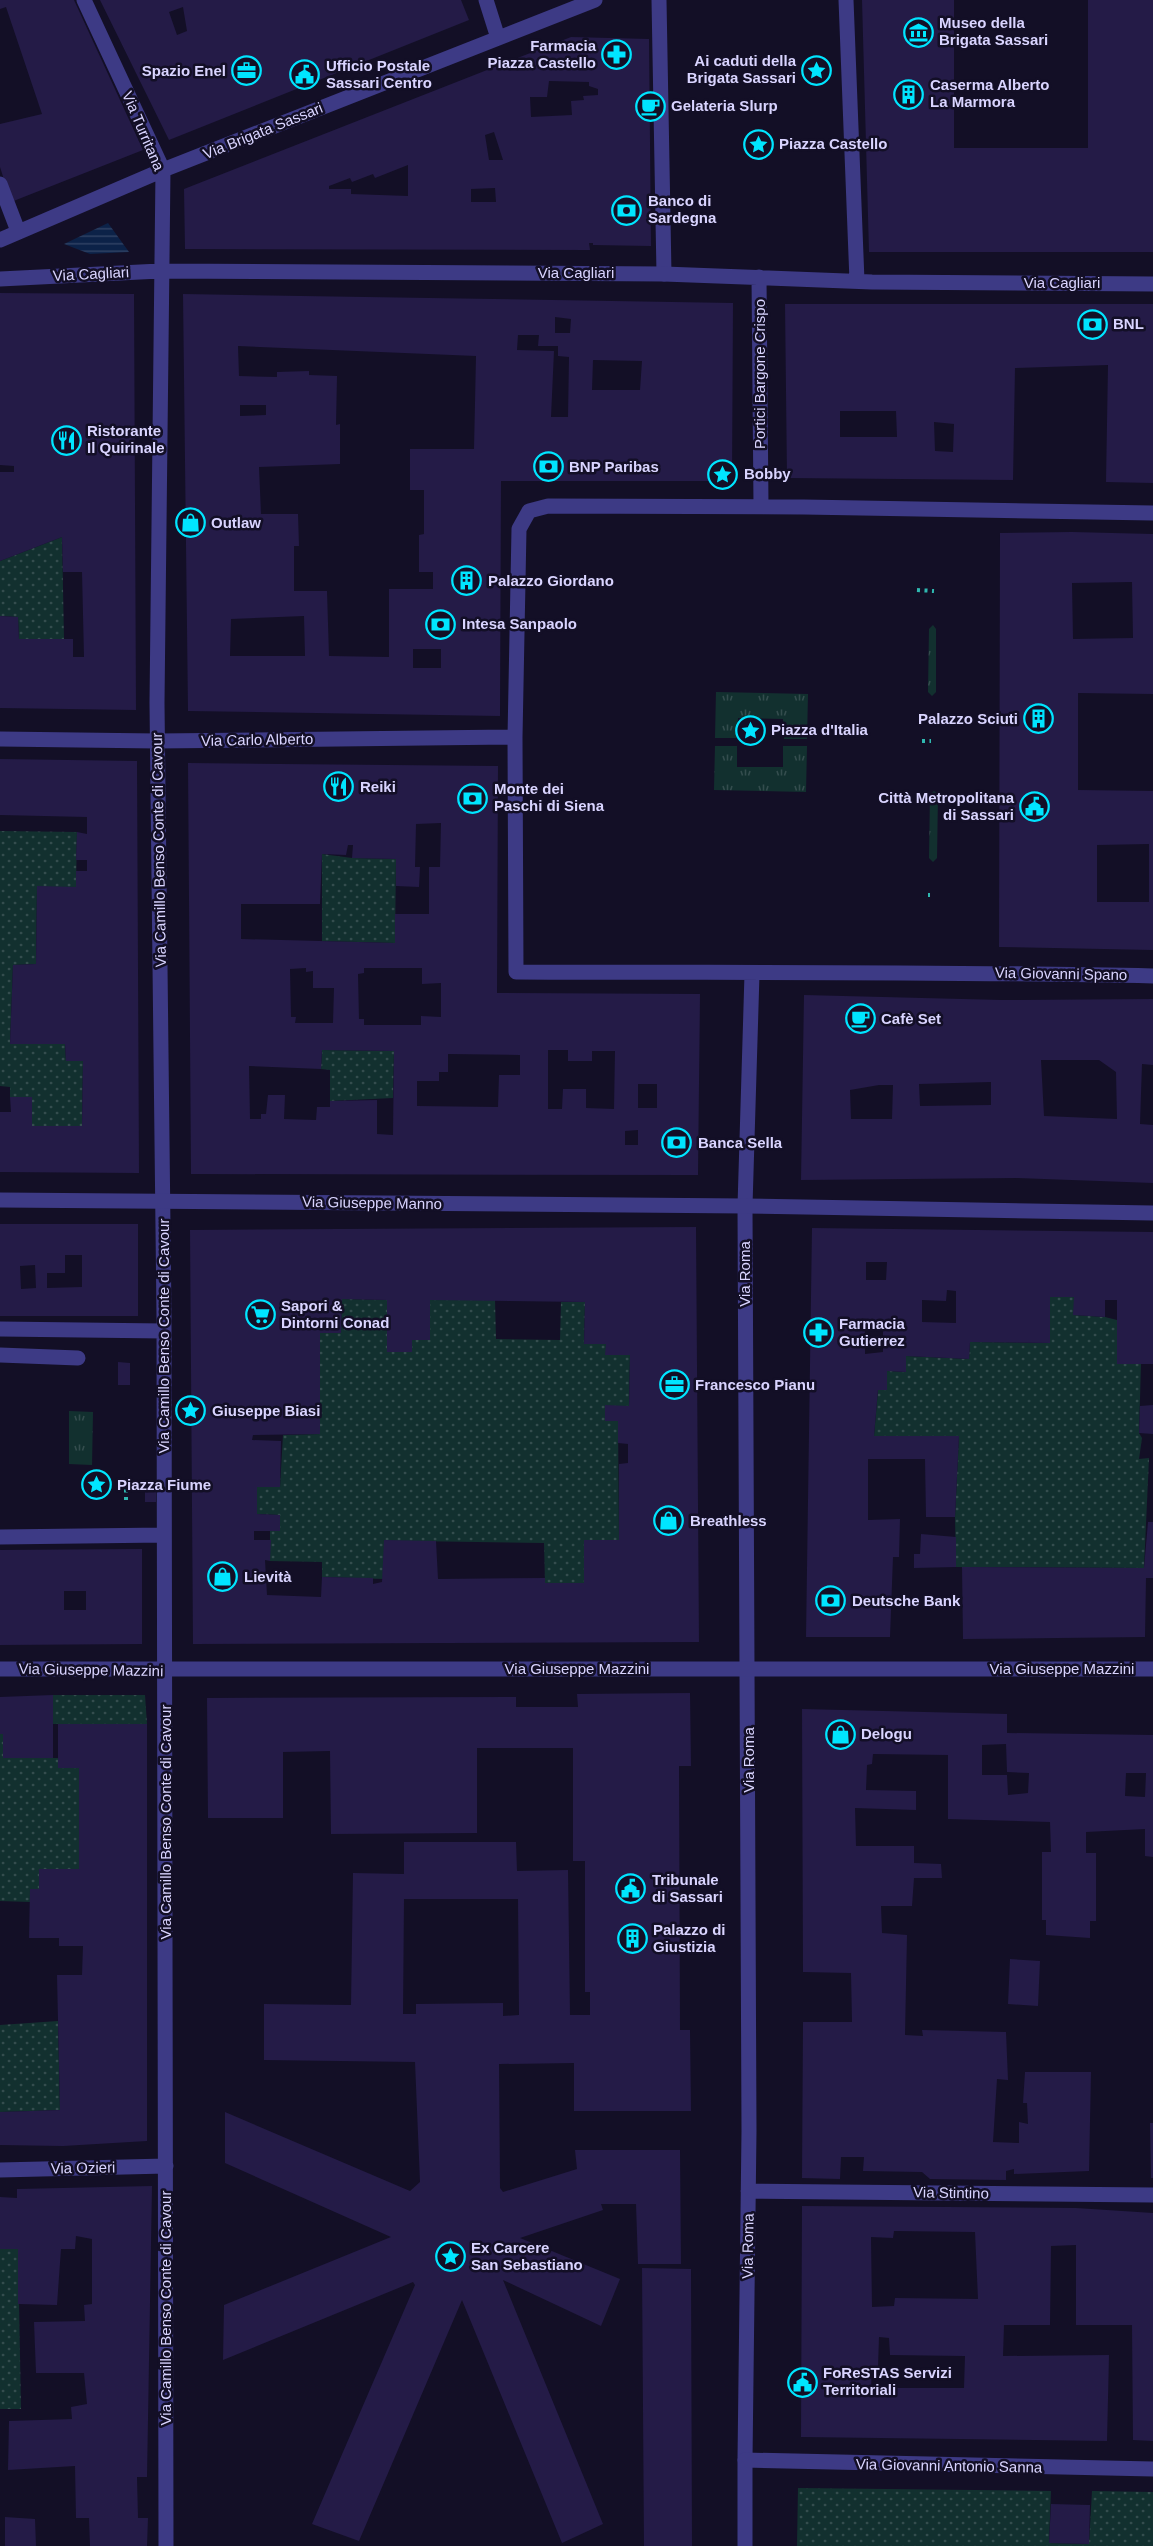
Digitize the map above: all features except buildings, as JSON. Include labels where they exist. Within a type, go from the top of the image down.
[{"type":"street","name":"Via Turritana","points":[[84,0],[163,171],[160,271]]},
{"type":"street","points":[[486,0],[498,38]]},
{"type":"street","name":"Via Brigata Sassari","points":[[0,240],[163,171],[595,0]]},
{"type":"street","points":[[659,0],[664,274]]},
{"type":"street","points":[[846,0],[857,281]]},
{"type":"street","points":[[0,184],[18,231]]},
{"type":"street","name":"Via Cagliari","points":[[0,279],[160,271],[664,274],[857,281],[1153,284]]},
{"type":"street","name":"Via Camillo Benso Conte di Cavour","points":[[160,271],[157,741],[164,1200],[166,2546]]},
{"type":"street","name":"Portici Bargone Crispo","points":[[759,277],[761,506]]},
{"type":"street","points":[[752,974],[516,972],[515,737],[519,528],[529,511],[548,506],[761,506],[1153,513]]},
{"type":"street","name":"Via Carlo Alberto","points":[[0,739],[157,741],[515,737]]},
{"type":"street","name":"Via Giovanni Spano","points":[[752,974],[968,973],[1153,976]]},
{"type":"street","name":"Via Roma","points":[[745,2546],[748,2191],[745,1206],[752,974]]},
{"type":"street","name":"Via Giuseppe Manno","points":[[0,1200],[745,1206],[1153,1213]]},
{"type":"street","points":[[0,1329],[164,1331]]},
{"type":"street","points":[[0,1355],[78,1358]]},
{"type":"street","points":[[0,1537],[164,1535]]},
{"type":"street","name":"Via Giuseppe Mazzini","points":[[0,1669],[1153,1669]]},
{"type":"street","name":"Via Ozieri","points":[[0,2170],[166,2166]]},
{"type":"street","name":"Via Stintino","points":[[748,2191],[1153,2195]]},
{"type":"street","name":"Via Giovanni Antonio Sanna","points":[[745,2460],[1153,2469]]},
{"type":"path","points":[[917,590],[934,591]]},
{"type":"path","points":[[922,741],[931,741]]},
{"type":"path","points":[[126,1481],[126,1500]]},
{"type":"green space","points":[[62,537],[64,639],[19,639],[18,617],[0,616],[0,561]]},
{"type":"green space","points":[[933,625],[936,629],[936,692],[932,696],[928,692],[929,629]]},
{"type":"green space","points":[[716,692],[808,694],[807,739],[784,739],[783,719],[738,718],[737,738],[715,738]]},
{"type":"green space","points":[[715,746],[737,746],[737,767],[783,767],[783,746],[807,746],[806,792],[714,790]]},
{"type":"green space","points":[[934,791],[938,794],[937,858],[933,862],[929,858],[930,794]]},
{"type":"green space","points":[[0,831],[77,832],[76,887],[37,887],[36,964],[13,965],[10,1044],[65,1044],[66,1061],[83,1061],[82,1126],[32,1126],[32,1098],[10,1097],[10,1087],[0,1086]]},
{"type":"green space","points":[[322,854],[352,858],[396,859],[395,943],[322,941]]},
{"type":"green space","points":[[322,1050],[394,1051],[393,1098],[330,1101],[330,1070],[321,1069]]},
{"type":"green space","points":[[1050,1297],[1074,1297],[1074,1315],[1117,1320],[1118,1364],[1141,1364],[1139,1433],[1142,1438],[1139,1459],[1149,1458],[1144,1568],[956,1567],[955,1517],[959,1436],[874,1436],[878,1390],[887,1390],[887,1371],[906,1372],[906,1356],[969,1359],[970,1342],[1049,1343]]},
{"type":"green space","points":[[342,1299],[387,1300],[387,1352],[412,1352],[412,1340],[430,1340],[430,1300],[495,1300],[496,1339],[560,1340],[561,1302],[585,1302],[584,1344],[606,1344],[606,1355],[630,1355],[629,1406],[618,1421],[619,1540],[584,1540],[584,1583],[545,1583],[544,1543],[411,1541],[384,1579],[322,1577],[322,1562],[270,1561],[270,1530],[280,1530],[280,1515],[257,1514],[257,1487],[280,1487],[283,1435],[320,1434],[320,1333],[341,1333]]},
{"type":"green space","points":[[69,1411],[93,1412],[92,1465],[69,1464]]},
{"type":"green space","points":[[53,1695],[145,1695],[147,1724],[53,1724]]},
{"type":"green space","points":[[0,1734],[3,1734],[3,1758],[58,1758],[58,1768],[79,1768],[79,1869],[39,1869],[39,1889],[30,1902],[0,1901]]},
{"type":"green space","points":[[58,2021],[60,2110],[0,2112],[0,2025]]},
{"type":"green space","points":[[0,2249],[18,2249],[21,2409],[0,2409]]},
{"type":"green space","points":[[798,2488],[1051,2491],[1049,2543],[1089,2544],[1092,2491],[1153,2492],[1153,2546],[797,2546]]},
{"type":"water","points":[[108,223],[129,252],[90,254],[64,244]]},
{"type":"place","name":"Museo della Brigata Sassari","points":[[918,32]]},
{"type":"place","name":"Farmacia Piazza Castello","points":[[617,55]]},
{"type":"place","name":"Ai caduti della Brigata Sassari","points":[[817,70]]},
{"type":"place","name":"Spazio Enel","points":[[247,71]]},
{"type":"place","name":"Ufficio Postale Sassari Centro","points":[[305,75]]},
{"type":"place","name":"Caserma Alberto La Marmora","points":[[909,94]]},
{"type":"place","name":"Gelateria Slurp","points":[[650,106]]},
{"type":"place","name":"Piazza Castello","points":[[758,144]]},
{"type":"place","name":"Banco di Sardegna","points":[[627,210]]},
{"type":"place","name":"BNL","points":[[1092,324]]},
{"type":"place","name":"Ristorante Il Quirinale","points":[[66,440]]},
{"type":"place","name":"BNP Paribas","points":[[548,467]]},
{"type":"place","name":"Bobby","points":[[723,474]]},
{"type":"place","name":"Outlaw","points":[[190,523]]},
{"type":"place","name":"Palazzo Giordano","points":[[467,581]]},
{"type":"place","name":"Intesa Sanpaolo","points":[[441,624]]},
{"type":"place","name":"Palazzo Sciuti","points":[[1039,719]]},
{"type":"place","name":"Piazza d'Italia","points":[[750,730]]},
{"type":"place","name":"Reiki","points":[[339,787]]},
{"type":"place","name":"Monte dei Paschi di Siena","points":[[473,798]]},
{"type":"place","name":"Città Metropolitana di Sassari","points":[[1035,807]]},
{"type":"place","name":"Cafè Set","points":[[860,1019]]},
{"type":"place","name":"Banca Sella","points":[[677,1143]]},
{"type":"place","name":"Sapori & Dintorni Conad","points":[[260,1315]]},
{"type":"place","name":"Farmacia Gutierrez","points":[[818,1333]]},
{"type":"place","name":"Francesco Pianu","points":[[674,1385]]},
{"type":"place","name":"Giuseppe Biasi","points":[[191,1411]]},
{"type":"place","name":"Piazza Fiume","points":[[96,1485]]},
{"type":"place","name":"Breathless","points":[[669,1521]]},
{"type":"place","name":"Lievità","points":[[223,1577]]},
{"type":"place","name":"Deutsche Bank","points":[[831,1601]]},
{"type":"place","name":"Delogu","points":[[840,1734]]},
{"type":"place","name":"Tribunale di Sassari","points":[[631,1889]]},
{"type":"place","name":"Palazzo di Giustizia","points":[[632,1939]]},
{"type":"place","name":"Ex Carcere San Sebastiano","points":[[450,2257]]},
{"type":"place","name":"FoReSTAS Servizi Territoriali","points":[[802,2382]]}]
